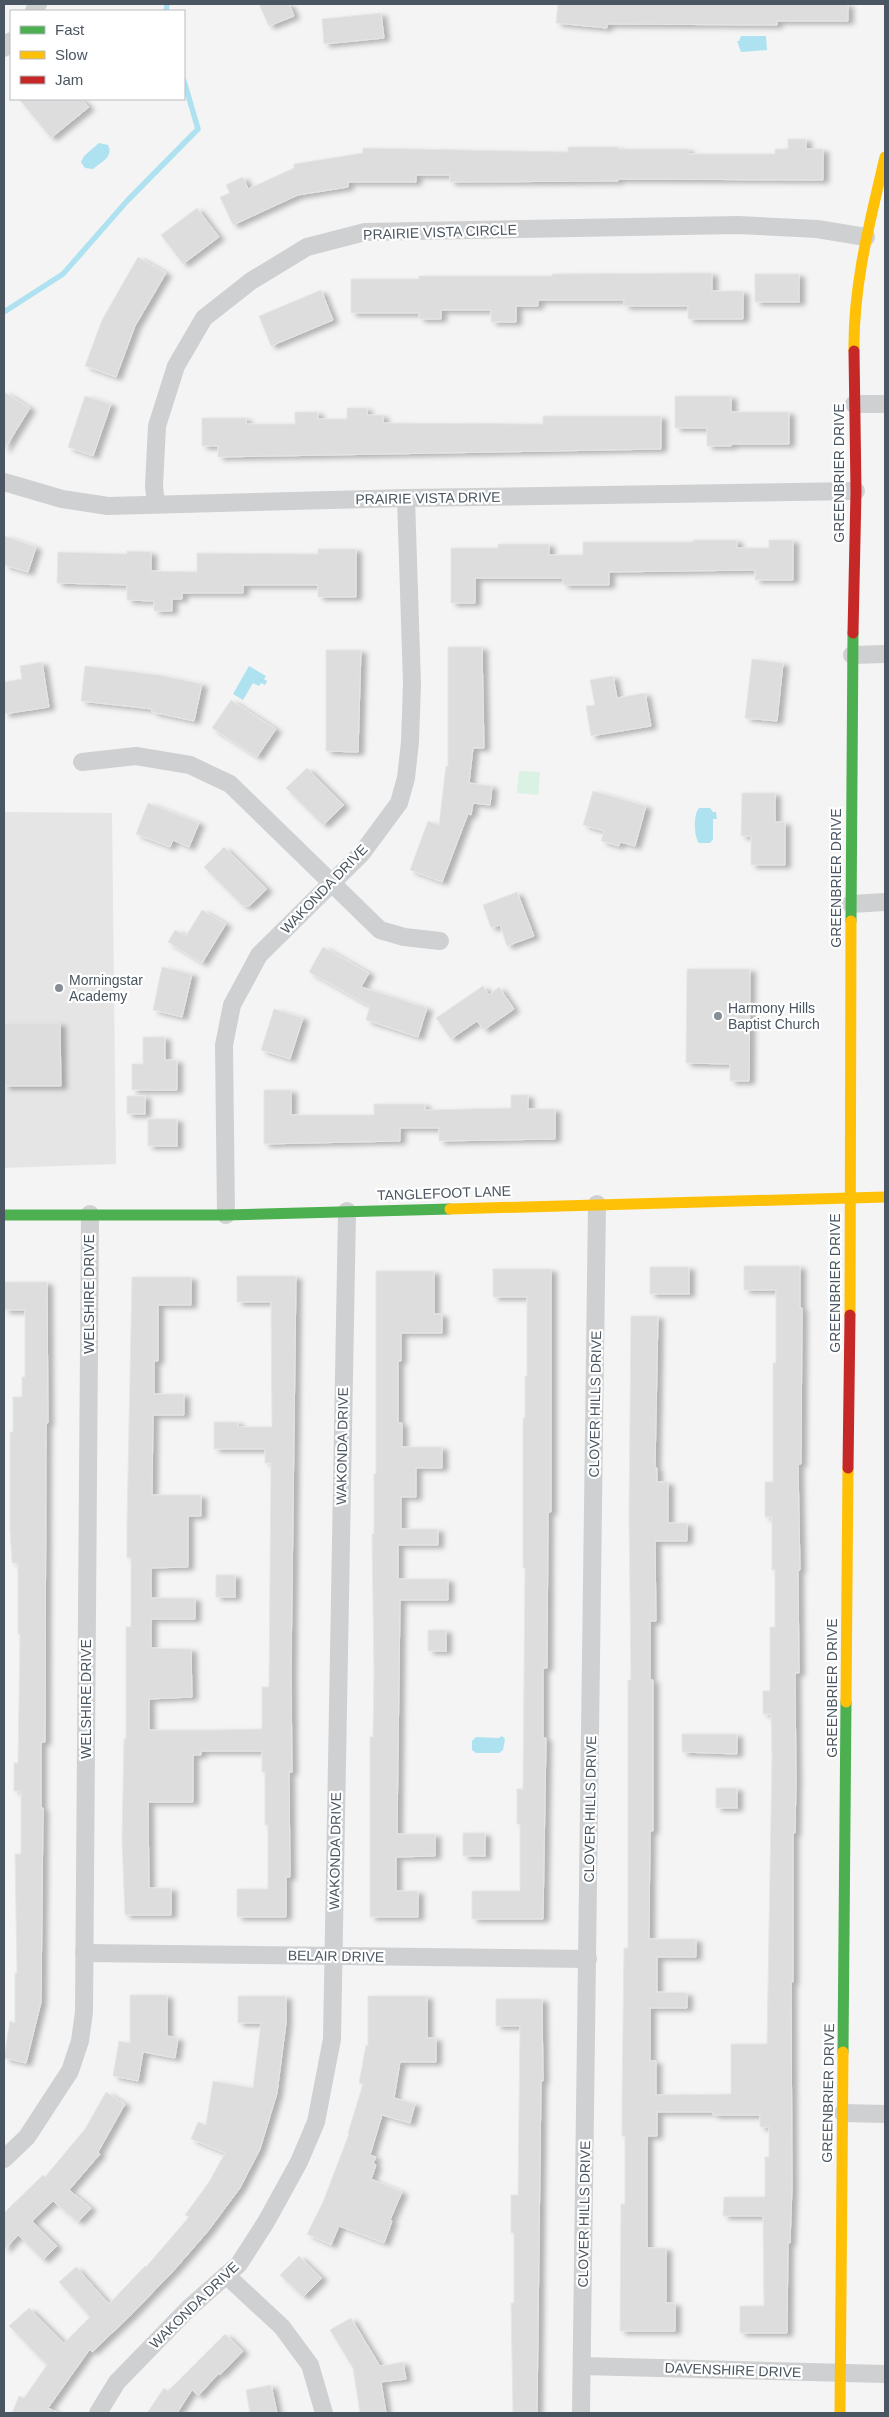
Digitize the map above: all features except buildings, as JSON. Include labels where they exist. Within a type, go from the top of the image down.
[{"type":"street","name":"GREENBRIER DRIVE","points":[[840,2413],[850,1198],[852,655],[856,491],[854,404],[855,305],[866,238],[884,164]]},
{"type":"street","name":"PRAIRIE VISTA CIRCLE","points":[[156,504],[154,486],[157,426],[176,366],[204,318],[251,281],[307,247],[375,231],[738,225],[817,229],[866,238]]},
{"type":"street","points":[[854,404],[885,404]]},
{"type":"street","name":"PRAIRIE VISTA DRIVE","points":[[4,482],[62,499],[108,506],[406,498],[856,491]]},
{"type":"street","name":"WAKONDA DRIVE","points":[[226,1215],[224,1045],[232,1005],[259,954],[362,853],[399,802],[406,778],[410,742],[412,684],[406,498]]},
{"type":"street","points":[[852,655],[885,654]]},
{"type":"street","points":[[82,762],[136,756],[190,765],[230,784],[380,930],[404,938],[440,941]]},
{"type":"street","points":[[850,904],[885,902]]},
{"type":"street","name":"TANGLEFOOT LANE","points":[[4,1216],[90,1214],[226,1215],[885,1197]]},
{"type":"street","name":"CLOVER HILLS DRIVE","points":[[581,2413],[597,1204]]},
{"type":"street","name":"WAKONDA DRIVE","points":[[98,2413],[117,2382],[189,2308],[239,2264],[266,2222],[299,2162],[316,2122],[332,2039],[347,1211]]},
{"type":"street","name":"WELSHIRE DRIVE","points":[[4,2159],[27,2137],[70,2071],[80,2041],[84,2012],[90,1214]]},
{"type":"street","name":"BELAIR DRIVE","points":[[84,1953],[588,1959]]},
{"type":"street","points":[[843,2114],[885,2114]]},
{"type":"street","points":[[226,2276],[282,2327],[310,2364],[324,2413]]},
{"type":"street","name":"DAVENSHIRE DRIVE","points":[[582,2366],[885,2374]]},
{"type":"shaded area","name":"Morningstar Academy","points":[[4,812],[112,813],[116,1164],[4,1168]]},
{"type":"green space","points":[[519,771],[540,772],[538,795],[517,793]]},
{"type":"water","points":[[741,36],[766,36],[767,50],[741,52],[737,41],[739,41]]},
{"type":"water","points":[[99,143],[108,145],[108,156],[93,169],[85,168],[81,162],[84,156]]},
{"type":"water","points":[[249,666],[266,676],[264,679],[267,681],[265,685],[261,683],[259,686],[253,683],[243,700],[233,694]]},
{"type":"water","points":[[699,808],[710,808],[713,812],[716,812],[717,819],[713,819],[713,839],[710,843],[699,843],[697,840],[695,820]]},
{"type":"water","points":[[502,1736],[505,1739],[503,1750],[499,1753],[476,1753],[472,1750],[472,1741],[476,1737],[499,1738]]},
{"type":"waterway","points":[[166,10],[167,4]]},
{"type":"waterway","points":[[4,312],[63,274],[127,201],[198,129],[185,84]]},
{"type":"traffic: fast","points":[[851,921],[853,633]]},
{"type":"traffic: fast","points":[[4,1215],[226,1215],[450,1209]]},
{"type":"traffic: fast","points":[[843,2052],[846,1702]]},
{"type":"traffic: slow","points":[[854,351],[854,326],[859,277],[885,157]]},
{"type":"traffic: slow","points":[[850,1315],[851,921]]},
{"type":"traffic: slow","points":[[450,1209],[885,1197]]},
{"type":"traffic: slow","points":[[846,1702],[848,1468]]},
{"type":"traffic: slow","points":[[840,2413],[843,2052]]},
{"type":"traffic: jam","points":[[853,633],[856,491],[854,351]]},
{"type":"traffic: jam","points":[[848,1468],[850,1315]]},
{"type":"place","name":"Morningstar Academy","points":[[59,988]]},
{"type":"place","name":"Harmony Hills Baptist Church","points":[[718,1016]]}]
